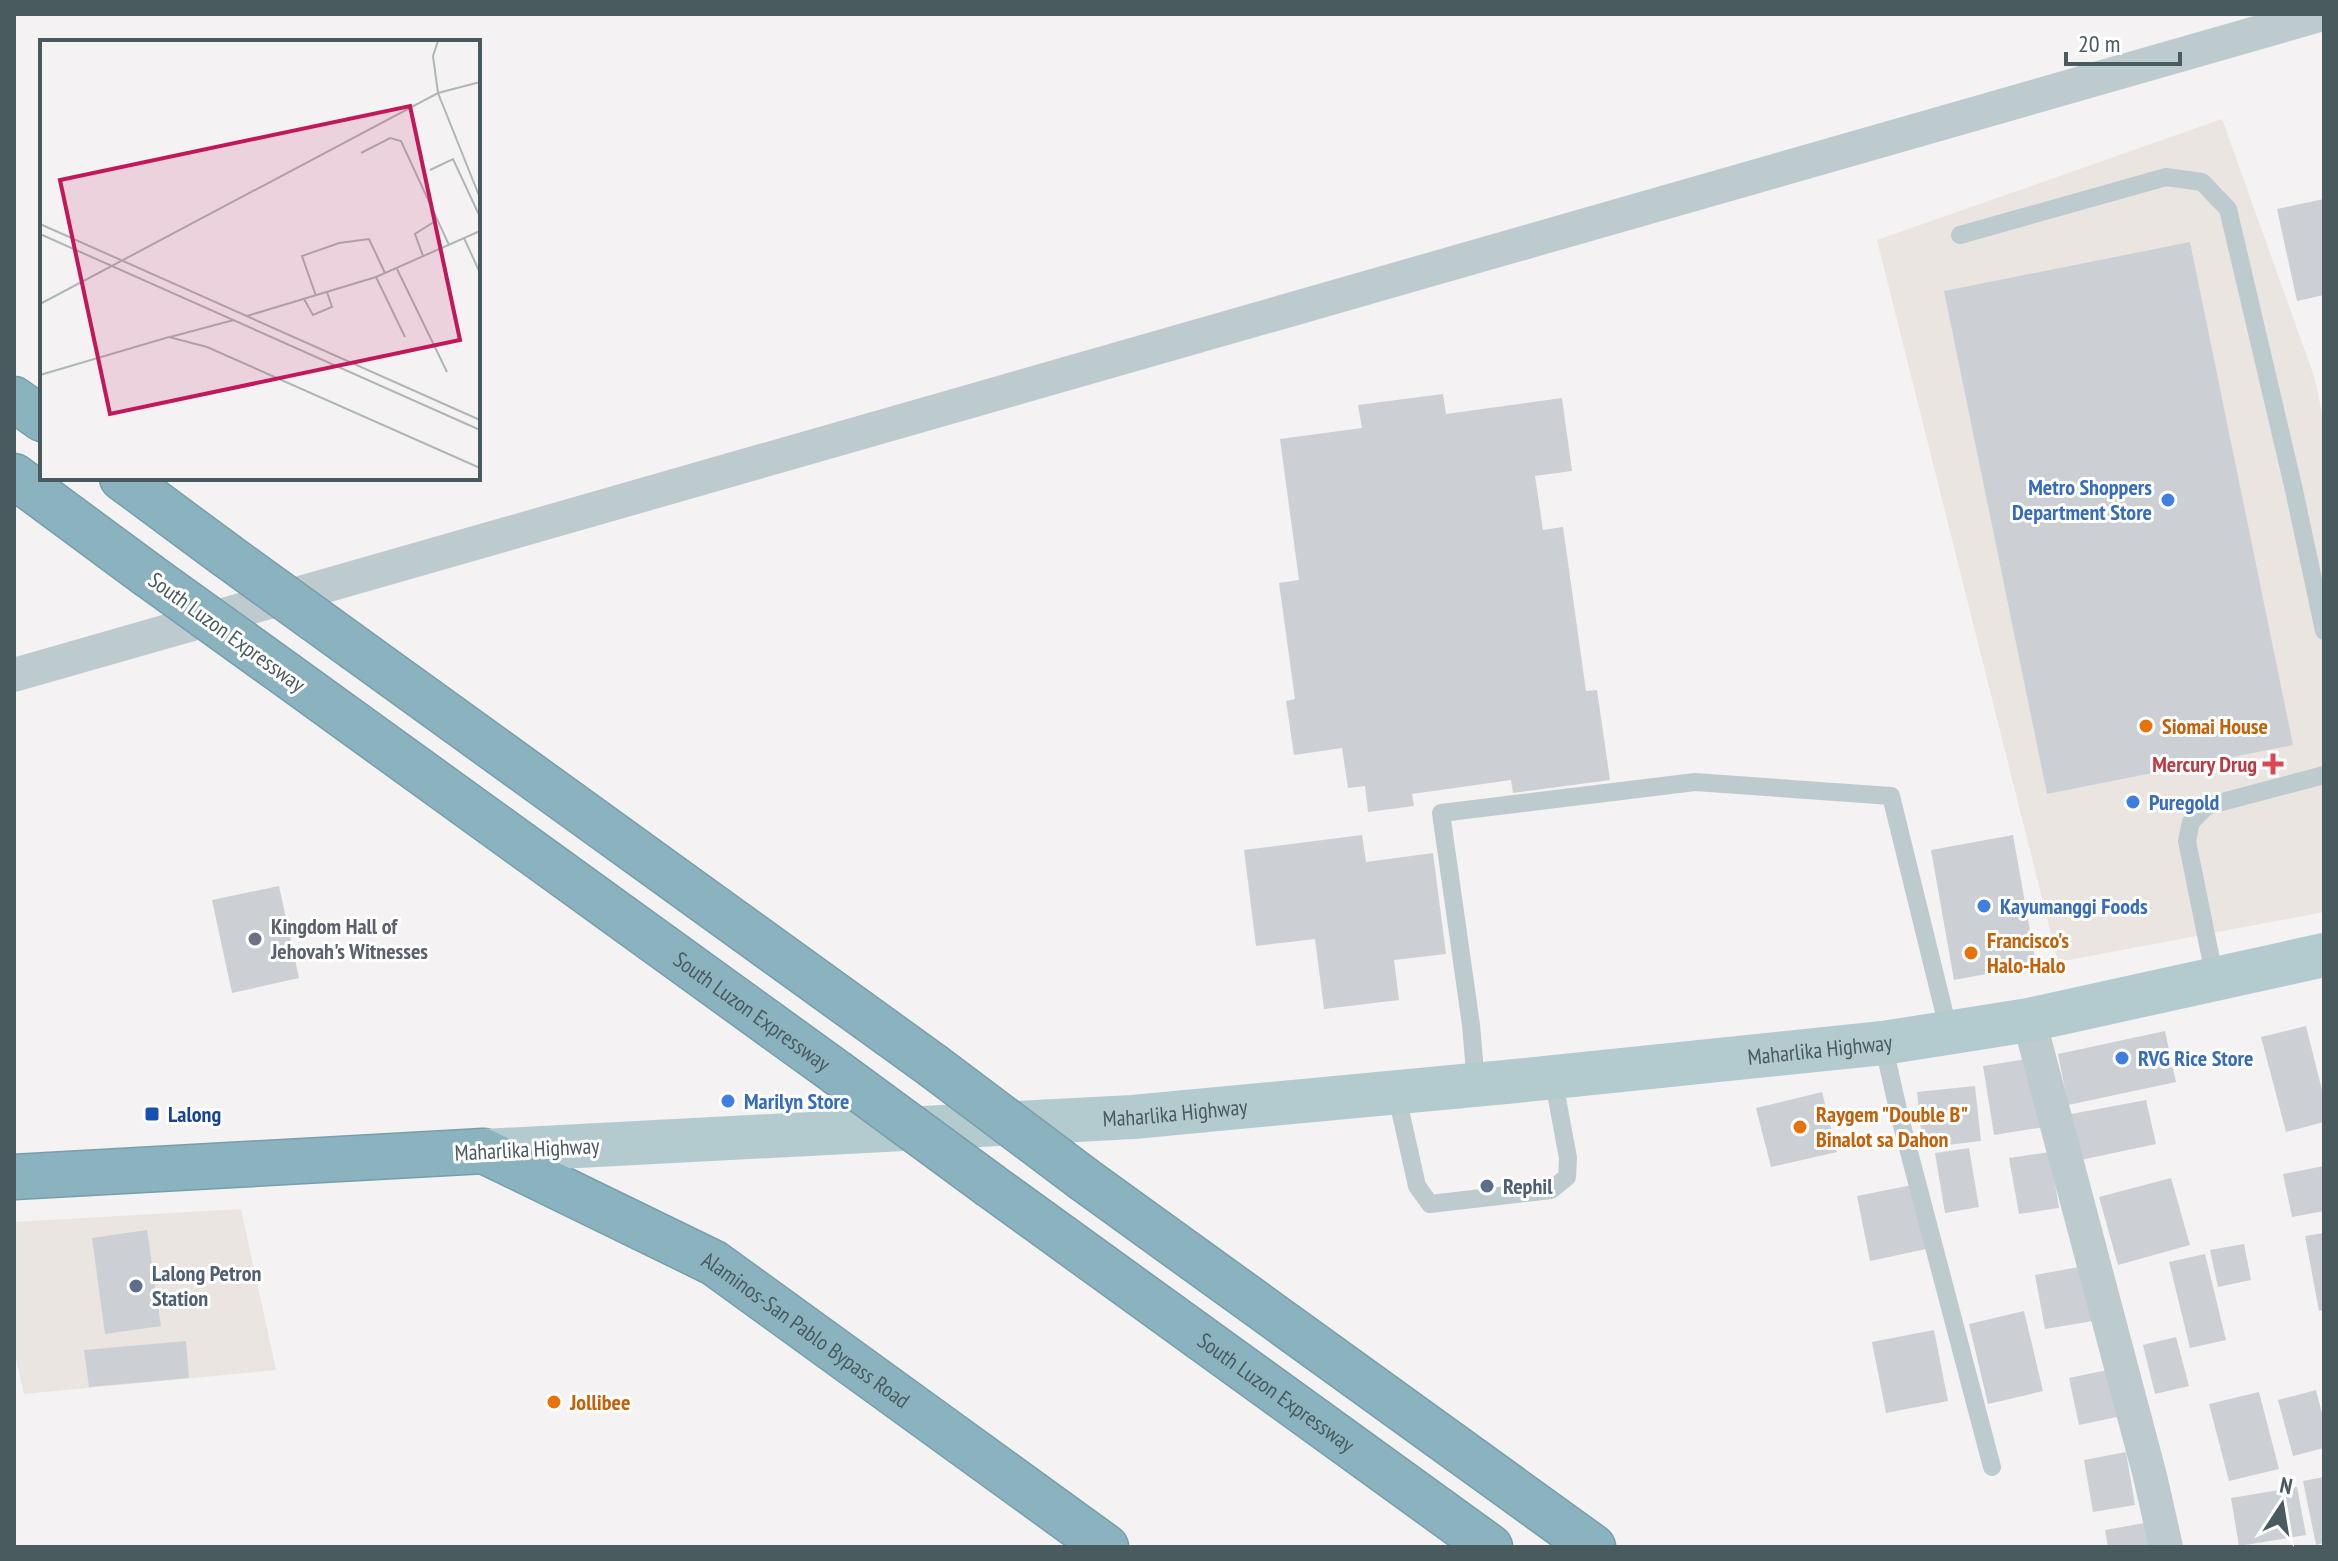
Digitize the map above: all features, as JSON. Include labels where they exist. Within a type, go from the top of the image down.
[{"type":"highway","points":[[14,399],[40,418]]},
{"type":"highway","name":"South Luzon Expressway","points":[[14,476],[1490,1547]]},
{"type":"highway","points":[[125,480],[1593,1547]]},
{"type":"highway","name":"Maharlika Highway","points":[[14,1177],[484,1151]]},
{"type":"highway","name":"Alaminos-San Pablo Bypass Road","points":[[484,1151],[714,1263],[1106,1547]]},
{"type":"main road","name":"Maharlika Highway","points":[[484,1151],[1133,1117],[1883,1043],[2029,1020],[2324,955]]},
{"type":"street","points":[[14,675],[2323,14]]},
{"type":"street","points":[[2029,1020],[2166,1547]]},
{"type":"lane","points":[[1960,235],[2166,177],[2202,182],[2228,209],[2324,631]]},
{"type":"lane","points":[[2215,979],[2187,841],[2191,822],[2207,806],[2324,775]]},
{"type":"lane","points":[[1476,1084],[1471,1025],[1441,813],[1695,782],[1891,796],[1949,1033]]},
{"type":"lane","points":[[1883,1043],[1992,1467]]},
{"type":"lane","points":[[1396,1092],[1417,1186],[1430,1204],[1551,1190],[1567,1177],[1568,1158],[1553,1077]]},
{"type":"shaded area","points":[[2222,119],[2314,376],[2324,422],[2324,912],[2058,962],[1877,240]]},
{"type":"shaded area","name":"Lalong Petron Station","points":[[241,1209],[276,1370],[24,1394],[14,1350],[14,1222]]},
{"type":"building","points":[[2324,199],[2324,295],[2297,301],[2277,209]]},
{"type":"building","points":[[2190,242],[2293,745],[2047,794],[1944,291]]},
{"type":"building","points":[[1443,394],[1446,414],[1562,398],[1572,471],[1535,476],[1543,530],[1563,527],[1586,691],[1597,690],[1610,780],[1513,793],[1511,780],[1412,794],[1414,806],[1368,812],[1365,786],[1348,788],[1342,748],[1294,755],[1286,701],[1295,699],[1279,583],[1299,580],[1280,439],[1362,428],[1358,405]]},
{"type":"building","points":[[1362,835],[1366,862],[1433,853],[1446,954],[1394,960],[1399,1000],[1324,1009],[1315,939],[1256,946],[1244,850]]},
{"type":"building","points":[[2013,835],[2036,965],[1954,980],[1931,850]]},
{"type":"building","name":"Kingdom Hall of Jehovah's Witnesses","points":[[279,886],[299,978],[232,993],[212,900]]},
{"type":"building","points":[[2306,1026],[2324,1098],[2324,1122],[2286,1132],[2261,1037]]},
{"type":"building","points":[[2165,1031],[2176,1082],[2068,1105],[2058,1054]]},
{"type":"building","points":[[2033,1058],[2044,1127],[1994,1135],[1983,1066]]},
{"type":"building","points":[[1975,1086],[1981,1141],[1923,1148],[1917,1092]]},
{"type":"building","points":[[1822,1092],[1837,1152],[1771,1167],[1756,1108]]},
{"type":"building","points":[[2146,1100],[2156,1144],[2076,1161],[2066,1115]]},
{"type":"building","points":[[1969,1148],[1979,1207],[1945,1213],[1935,1153]]},
{"type":"building","points":[[2050,1152],[2059,1208],[2019,1214],[2009,1158]]},
{"type":"building","points":[[2324,1166],[2324,1211],[2292,1217],[2283,1174]]},
{"type":"building","points":[[2171,1178],[2190,1245],[2118,1265],[2099,1197]]},
{"type":"building","points":[[1912,1185],[1926,1249],[1870,1261],[1857,1196]]},
{"type":"building","points":[[147,1230],[161,1326],[105,1334],[92,1238]]},
{"type":"building","points":[[2324,1233],[2324,1310],[2319,1311],[2305,1236]]},
{"type":"building","points":[[2244,1244],[2251,1280],[2218,1287],[2210,1250]]},
{"type":"building","points":[[2205,1254],[2226,1340],[2190,1348],[2169,1262]]},
{"type":"building","points":[[2084,1266],[2093,1321],[2045,1329],[2035,1275]]},
{"type":"building","points":[[2024,1311],[2043,1391],[1988,1404],[1969,1324]]},
{"type":"building","points":[[1934,1330],[1948,1401],[1886,1413],[1872,1342]]},
{"type":"building","points":[[2176,1337],[2189,1386],[2155,1394],[2143,1345]]},
{"type":"building","points":[[186,1341],[189,1378],[89,1387],[84,1350]]},
{"type":"building","points":[[2107,1370],[2117,1417],[2079,1425],[2069,1378]]},
{"type":"building","points":[[2316,1390],[2324,1421],[2324,1448],[2293,1456],[2278,1400]]},
{"type":"building","points":[[2259,1392],[2279,1469],[2229,1481],[2209,1404]]},
{"type":"building","points":[[2126,1452],[2135,1505],[2093,1512],[2084,1460]]},
{"type":"building","points":[[2324,1477],[2324,1543],[2316,1545],[2303,1481]]},
{"type":"building","points":[[2297,1487],[2306,1535],[2239,1546],[2231,1498]]},
{"type":"building","points":[[2150,1522],[2155,1547],[2108,1547],[2105,1530]]},
{"type":"place","name":"Metro Shoppers Department Store","points":[[2168,500]]},
{"type":"place","name":"Siomai House","points":[[2146,726]]},
{"type":"place","name":"Mercury Drug","points":[[2273,764]]},
{"type":"place","name":"Puregold","points":[[2133,802]]},
{"type":"place","name":"Kayumanggi Foods","points":[[1984,906]]},
{"type":"place","name":"Kingdom Hall of Jehovah's Witnesses","points":[[255,939]]},
{"type":"place","name":"Francisco's Halo-Halo","points":[[1971,953]]},
{"type":"place","name":"RVG Rice Store","points":[[2122,1058]]},
{"type":"place","name":"Marilyn Store","points":[[728,1101]]},
{"type":"place","name":"Lalong","points":[[152,1114]]},
{"type":"place","name":"Raygem \"Double B\" Binalot sa Dahon","points":[[1800,1127]]},
{"type":"place","name":"Rephil","points":[[1487,1186]]},
{"type":"place","name":"Lalong Petron Station","points":[[136,1286]]},
{"type":"place","name":"Jollibee","points":[[554,1402]]}]
